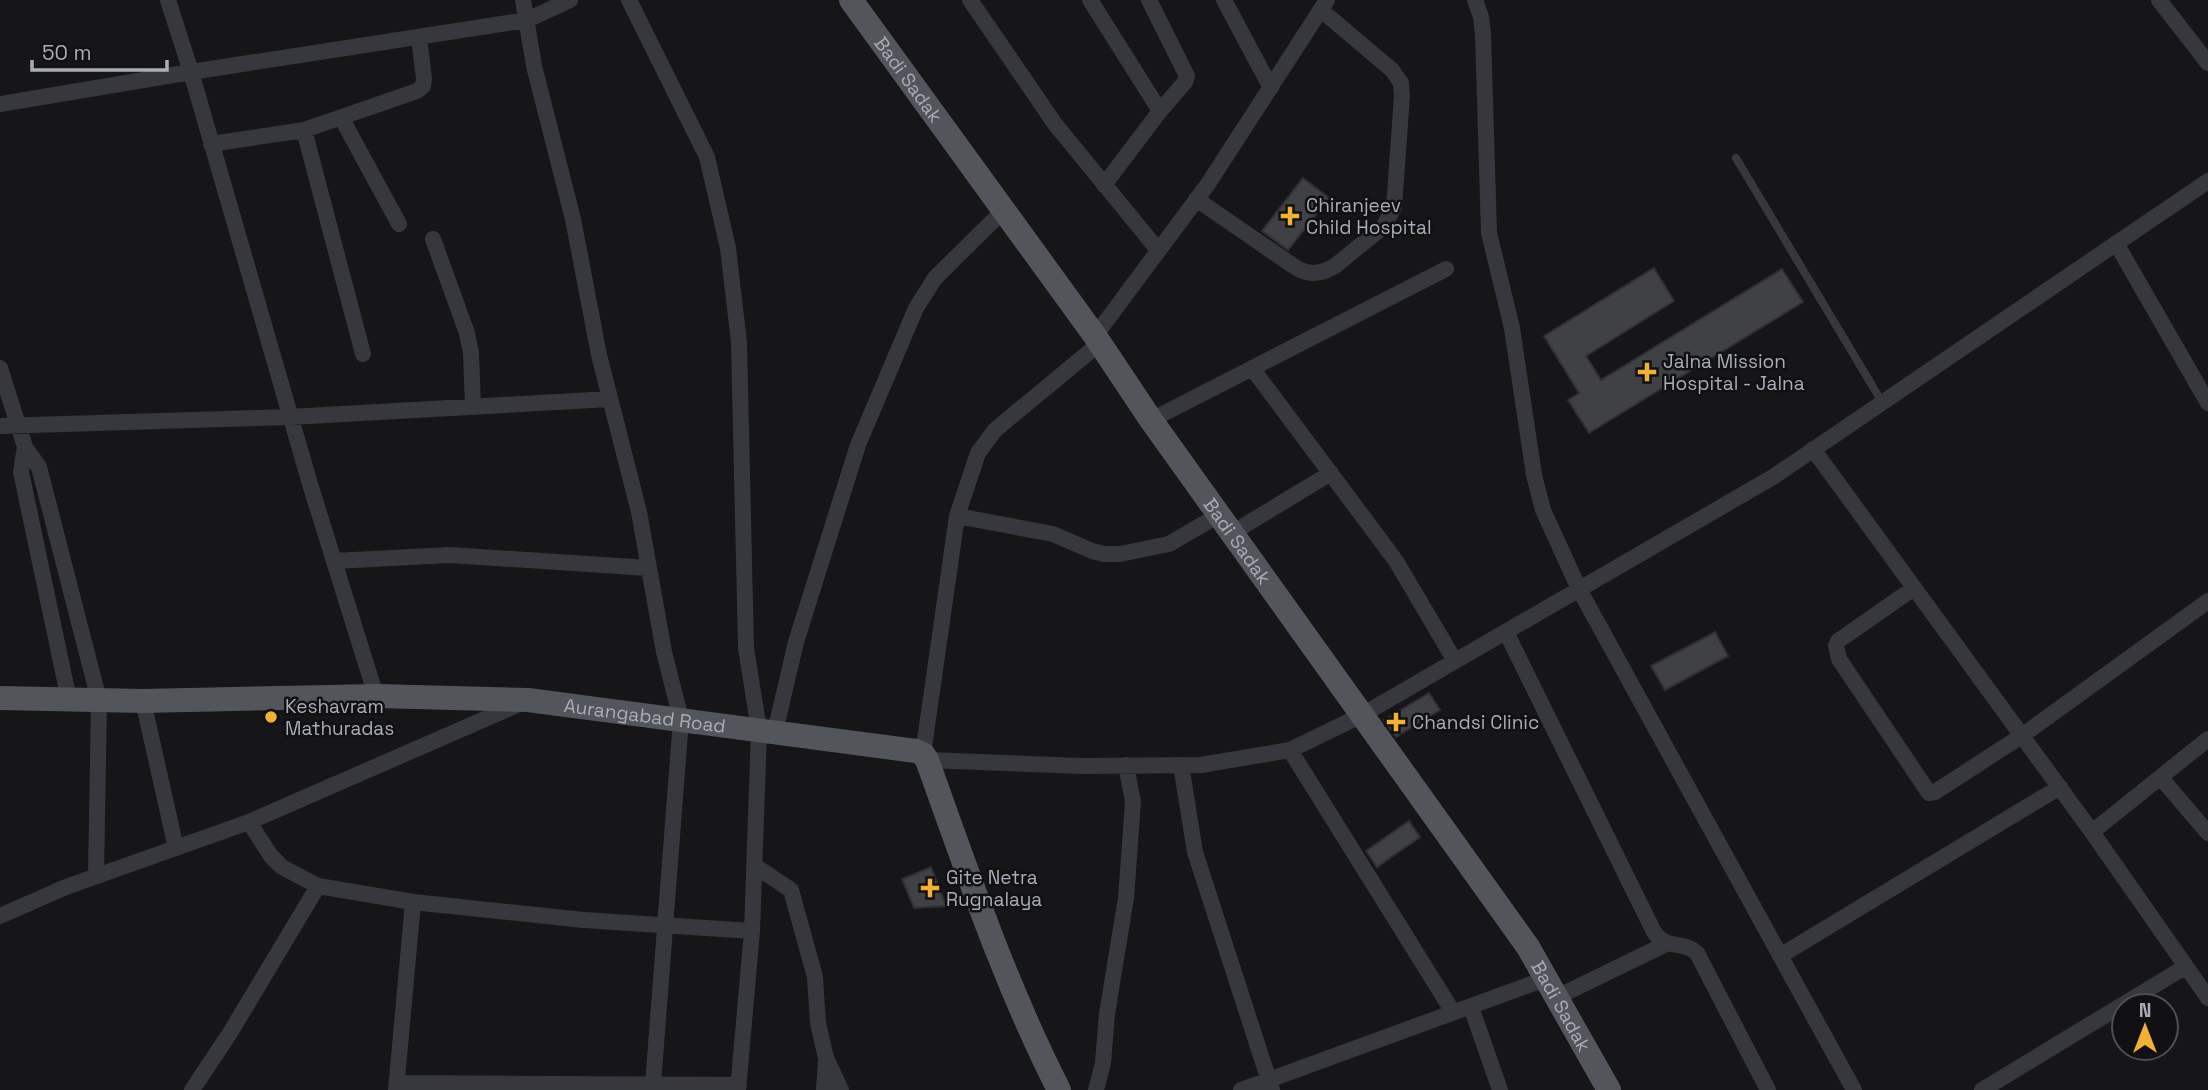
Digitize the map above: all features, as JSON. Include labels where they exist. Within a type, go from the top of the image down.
[{"type":"main road","name":"Badi Sadak","points":[[851,0],[1097,340],[1151,420],[1528,947],[1609,1090]]},
{"type":"main road","name":"Aurangabad Road","points":[[0,698],[143,701],[376,696],[528,700],[916,751],[925,757]]},
{"type":"main road","points":[[925,757],[990,935],[1039,1052],[1059,1090]]},
{"type":"street","points":[[168,0],[290,418],[376,696]]},
{"type":"street","points":[[523,0],[534,66],[573,219],[599,355],[639,512],[664,652],[681,719],[666,925],[642,1086]]},
{"type":"street","points":[[0,104],[527,20],[570,0]]},
{"type":"street","points":[[629,0],[707,157],[728,248],[739,342],[746,648],[767,731]]},
{"type":"street","points":[[970,0],[1055,124],[1158,250]]},
{"type":"street","points":[[1090,0],[1160,111]]},
{"type":"street","points":[[1104,185],[1187,76],[1149,0]]},
{"type":"street","points":[[1224,0],[1271,88]]},
{"type":"street","points":[[1475,0],[1483,34],[1489,233],[1512,328],[1534,475],[1548,525],[1579,589],[1854,1090]]},
{"type":"street","points":[[2159,0],[2208,63]]},
{"type":"street","points":[[1196,200],[1295,267],[1311,274],[1327,271],[1376,233],[1390,218],[1396,198],[1401,83],[1392,70],[1324,5],[1196,200],[1158,250],[1097,340],[985,441],[972,468],[957,516],[925,757],[1126,765],[1201,765],[1290,750],[1362,715],[1773,477],[2208,181]]},
{"type":"street","points":[[211,144],[304,130],[416,91],[423,86],[419,37]]},
{"type":"street","points":[[341,117],[398,224]]},
{"type":"street","points":[[304,130],[363,354]]},
{"type":"street","points":[[413,902],[397,1086],[739,1088],[767,731],[858,445],[916,308],[930,285],[948,264],[1003,211]]},
{"type":"street","points":[[433,239],[467,333],[471,353],[473,407]]},
{"type":"street","points":[[2116,243],[2208,403]]},
{"type":"street","points":[[1151,420],[1446,269]]},
{"type":"street","points":[[0,368],[25,447],[39,467],[99,700],[96,876]]},
{"type":"street","points":[[1252,368],[1396,561],[1455,661]]},
{"type":"street","points":[[0,426],[290,418],[610,399]]},
{"type":"street","points":[[25,447],[22,472],[69,700]]},
{"type":"street","points":[[1813,449],[2023,735],[2185,967],[2202,976],[2208,998]]},
{"type":"street","points":[[957,516],[1053,534],[1092,551],[1119,554],[1169,544],[1226,524],[1331,473]]},
{"type":"street","points":[[334,561],[450,555],[649,568]]},
{"type":"street","points":[[1914,588],[1838,641],[1836,646],[1839,659],[1929,793],[1935,792],[2023,735],[2208,601]]},
{"type":"street","points":[[1506,632],[1654,932],[1666,944]]},
{"type":"street","points":[[0,916],[66,887],[249,822],[528,700]]},
{"type":"street","points":[[143,701],[176,848]]},
{"type":"street","points":[[2092,832],[2208,738]]},
{"type":"street","points":[[1290,750],[1453,1012]]},
{"type":"street","points":[[1096,1090],[1103,1063],[1107,1014],[1126,898],[1133,802],[1126,765]]},
{"type":"street","points":[[1181,765],[1195,852],[1270,1084]]},
{"type":"street","points":[[2161,778],[2208,832]]},
{"type":"street","points":[[1780,956],[2060,788]]},
{"type":"street","points":[[249,822],[271,856],[282,867],[318,886],[413,902],[584,920],[752,930]]},
{"type":"street","points":[[755,866],[791,890],[815,977],[818,1023],[826,1058],[841,1090]]},
{"type":"street","points":[[192,1090],[318,886]]},
{"type":"street","points":[[1241,1090],[1270,1084],[1453,1012],[1550,988],[1666,944],[1688,947],[1697,953],[1768,1090]]},
{"type":"street","points":[[1982,1090],[2185,967]]},
{"type":"street","points":[[1471,1007],[1500,1090]]},
{"type":"street","points":[[824,1090],[826,1058]]},
{"type":"lane","points":[[1736,158],[1882,402]]},
{"type":"building","points":[[1303,178],[1329,198],[1288,250],[1262,231]]},
{"type":"building","points":[[1654,268],[1674,301],[1586,356],[1601,380],[1782,269],[1803,302],[1589,433],[1568,400],[1579,393],[1544,336]]},
{"type":"building","points":[[1715,632],[1728,656],[1665,690],[1651,666]]},
{"type":"building","points":[[1429,693],[1440,710],[1396,737],[1384,720]]},
{"type":"building","points":[[1409,821],[1420,837],[1377,867],[1366,851]]},
{"type":"building","points":[[931,867],[946,906],[914,908],[902,879]]},
{"type":"place","name":"Chiranjeev Child Hospital","points":[[1290,216]]},
{"type":"place","name":"Jalna Mission Hospital - Jalna","points":[[1647,372]]},
{"type":"place","name":"Keshavram Mathuradas","points":[[271,717]]},
{"type":"place","name":"Chandsi Clinic","points":[[1396,722]]},
{"type":"place","name":"Gite Netra Rugnalaya","points":[[930,888]]}]
